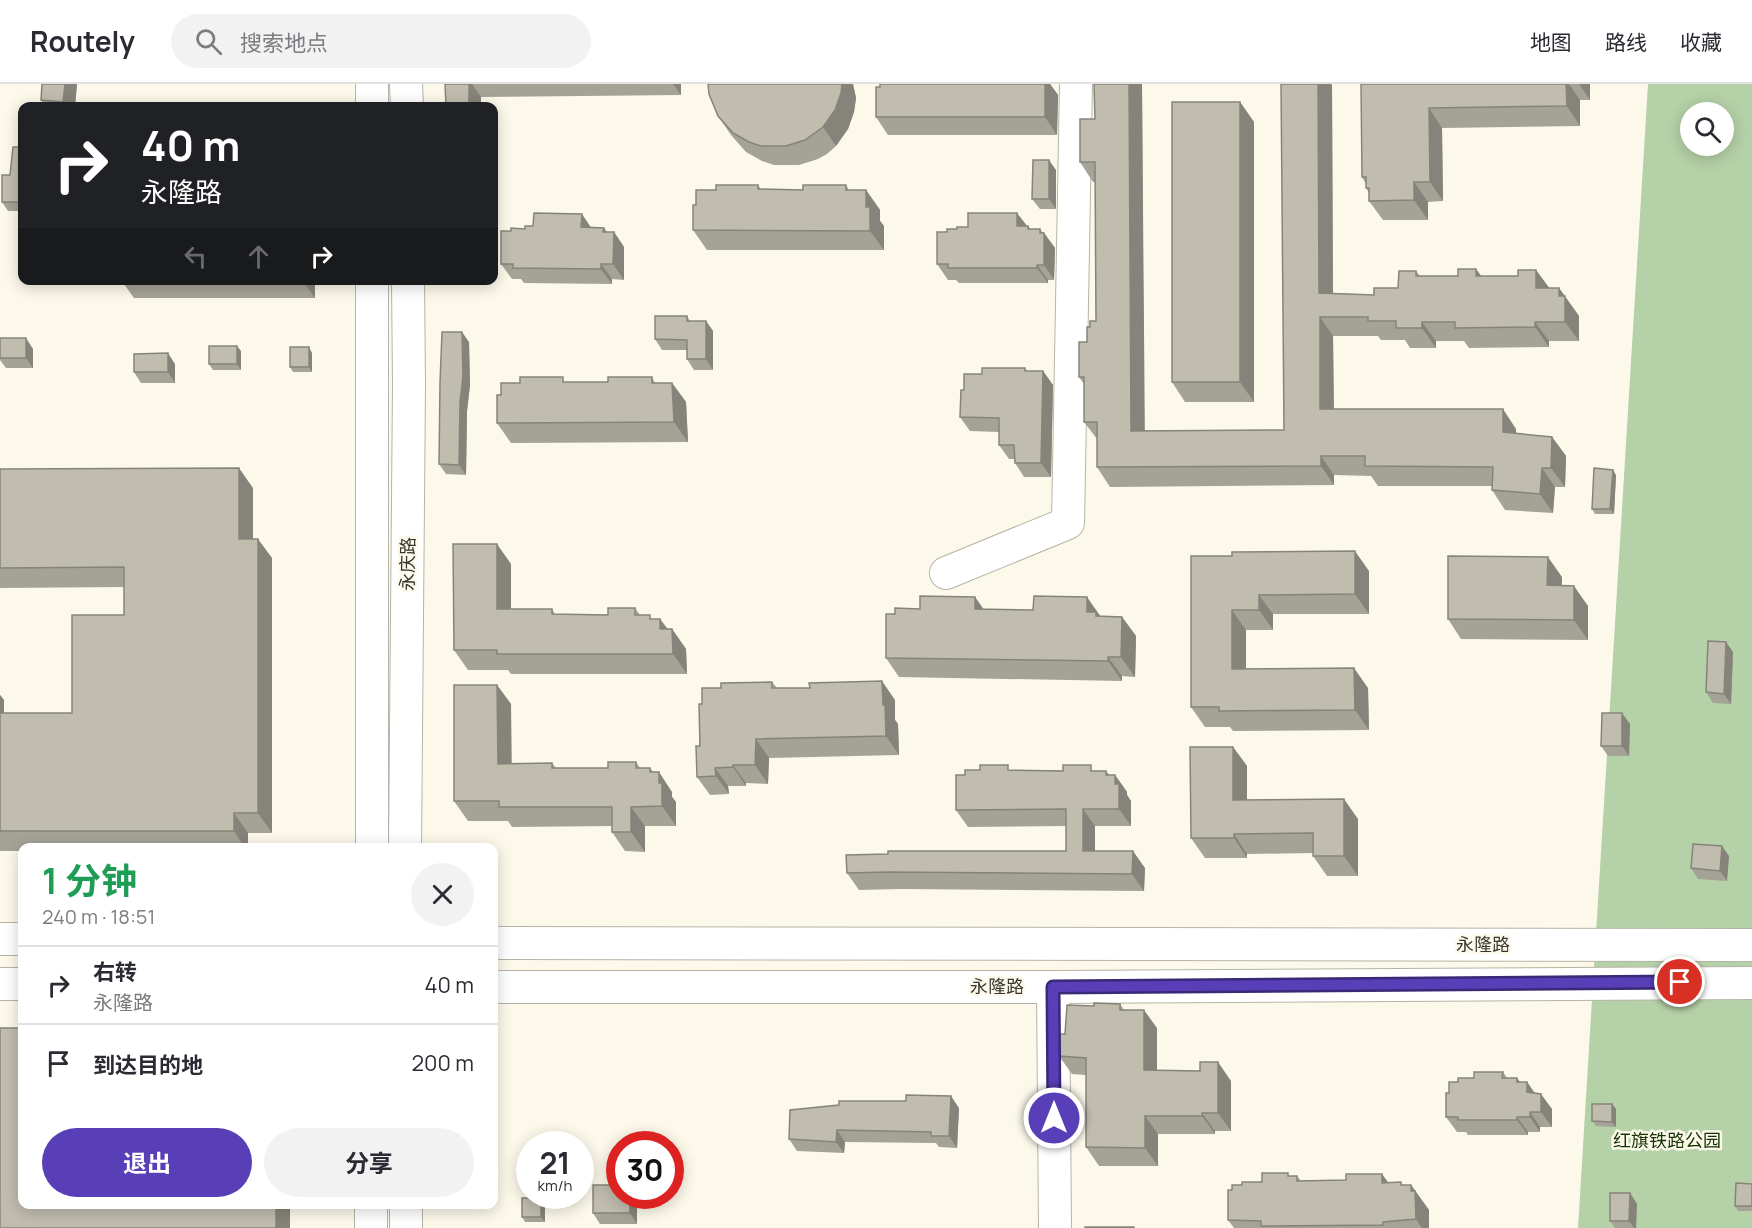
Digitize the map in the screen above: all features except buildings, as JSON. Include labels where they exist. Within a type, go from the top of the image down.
[{"type":"street","points":[[372,84],[372,102]]},
{"type":"street","points":[[406,84],[407,102]]},
{"type":"street","points":[[946,573],[1068,523],[1076,84]]},
{"type":"street","name":"永庆路","points":[[372,285],[372,843]]},
{"type":"street","name":"永庆路","points":[[405,843],[408,285]]},
{"type":"street","points":[[0,939],[18,939]]},
{"type":"street","name":"永隆路","points":[[498,943],[1752,945]]},
{"type":"street","name":"永隆路","points":[[498,987],[1053,987],[1752,982]]},
{"type":"street","points":[[0,984],[18,984]]},
{"type":"street","points":[[1053,987],[1055,1228]]},
{"type":"street","points":[[371,1209],[371,1228]]},
{"type":"street","points":[[406,1209],[406,1228]]},
{"type":"green space","name":"红旗铁路公园","points":[[1648,84],[1752,84],[1752,1228],[1578,1228]]},
{"type":"route","points":[[1054,1118],[1053,987],[1680,982]]}]
